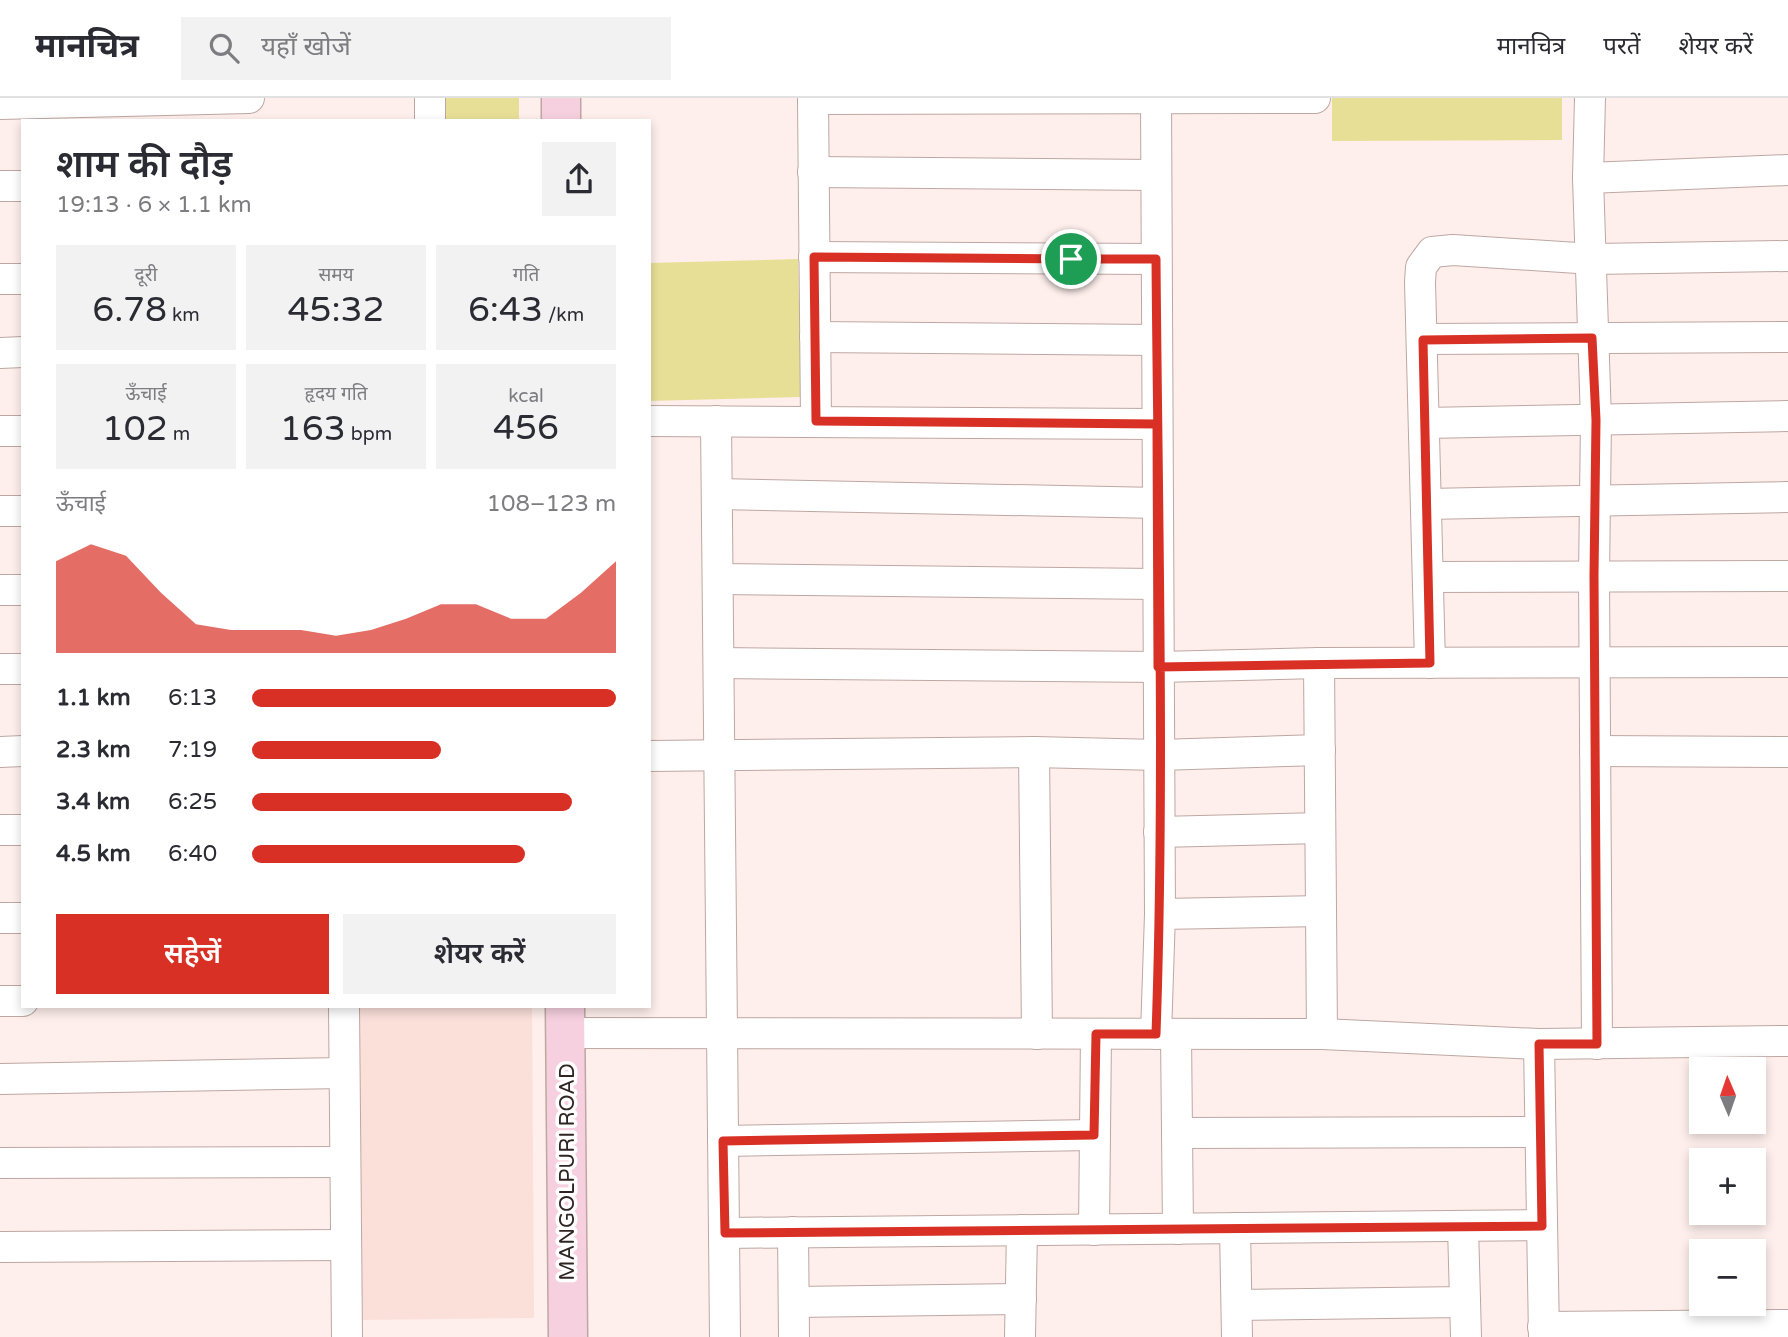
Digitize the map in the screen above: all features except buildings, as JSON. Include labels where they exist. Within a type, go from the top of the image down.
[{"type":"street","points":[[0,104],[250,98]]},
{"type":"street","points":[[430,98],[430,119]]},
{"type":"street","points":[[561,98],[561,119]]},
{"type":"street","points":[[816,421],[813,99],[1315,98]]},
{"type":"street","points":[[1590,98],[1588,178],[1596,420],[1594,662],[1597,1044]]},
{"type":"street","points":[[1156,99],[1160,914],[1166,1034],[1177,1133],[1178,1229]]},
{"type":"street","points":[[1588,178],[1788,170]]},
{"type":"street","points":[[813,172],[1156,175]]},
{"type":"street","points":[[0,186],[21,186]]},
{"type":"street","points":[[1430,663],[1421,267],[1432,252],[1453,250],[1592,259],[1788,256]]},
{"type":"street","points":[[814,257],[1156,259]]},
{"type":"street","points":[[0,279],[21,279]]},
{"type":"street","points":[[815,337],[1157,340]]},
{"type":"street","points":[[1423,340],[1788,337]]},
{"type":"street","points":[[0,353],[21,352]]},
{"type":"street","points":[[1425,423],[1788,416]]},
{"type":"street","points":[[651,421],[1157,424]]},
{"type":"street","points":[[716,421],[725,1337]]},
{"type":"street","points":[[0,431],[21,431]]},
{"type":"street","points":[[717,494],[1158,503]]},
{"type":"street","points":[[1427,504],[1788,497]]},
{"type":"street","points":[[0,511],[21,511]]},
{"type":"street","points":[[1428,577],[1788,576]]},
{"type":"street","points":[[718,579],[1158,584]]},
{"type":"street","points":[[0,590],[21,590]]},
{"type":"street","points":[[719,663],[1158,667],[1319,663],[1788,662]]},
{"type":"street","points":[[1319,663],[1322,1034]]},
{"type":"street","points":[[0,669],[21,669]]},
{"type":"street","points":[[651,756],[1034,752],[1159,755],[1320,750]]},
{"type":"street","points":[[0,752],[21,751]]},
{"type":"street","points":[[1595,751],[1788,752]]},
{"type":"street","points":[[1034,752],[1037,1034]]},
{"type":"street","points":[[1159,832],[1320,828]]},
{"type":"street","points":[[0,830],[21,830]]},
{"type":"street","points":[[1160,914],[1321,911]]},
{"type":"street","points":[[0,918],[21,918]]},
{"type":"street","points":[[0,1001],[21,1001]]},
{"type":"street","points":[[344,1008],[347,1337]]},
{"type":"street","points":[[566,1020],[724,1033],[1322,1034],[1539,1044],[1788,1041]]},
{"type":"street","name":"MANGOLPURI ROAD","points":[[566,1020],[568,1337]]},
{"type":"street","points":[[1094,1230],[1096,1034]]},
{"type":"street","points":[[1539,1044],[1544,1332],[1788,1325]]},
{"type":"street","points":[[0,1079],[344,1073]]},
{"type":"street","points":[[1177,1133],[1540,1132]]},
{"type":"street","points":[[723,1141],[1094,1135]]},
{"type":"street","points":[[0,1163],[345,1162]]},
{"type":"street","points":[[1463,1226],[1466,1337]]},
{"type":"street","points":[[725,1233],[1542,1226]]},
{"type":"street","points":[[1235,1228],[1237,1337]]},
{"type":"street","points":[[1020,1337],[1022,1230]]},
{"type":"street","points":[[793,1232],[794,1337]]},
{"type":"street","points":[[0,1247],[346,1245]]},
{"type":"street","points":[[794,1302],[1021,1299]]},
{"type":"street","points":[[1237,1305],[1465,1303]]},
{"type":"shaded area","points":[[441,98],[519,98],[519,119],[441,119]]},
{"type":"shaded area","points":[[1332,98],[1562,98],[1562,140],[1332,141]]},
{"type":"shaded area","points":[[798,259],[801,397],[651,401],[651,263]]},
{"type":"shaded area","points":[[358,1008],[532,1008],[534,1318],[361,1320]]},
{"type":"route","points":[[1071,259],[814,257],[816,421],[1157,424],[1158,667],[1430,663],[1423,340],[1592,338],[1596,420],[1594,576],[1597,1044],[1539,1044],[1542,1226],[725,1233],[723,1141],[1094,1135],[1096,1034],[1156,1034],[1160,914],[1158,667],[1158,503],[1156,259],[1071,259]]}]
